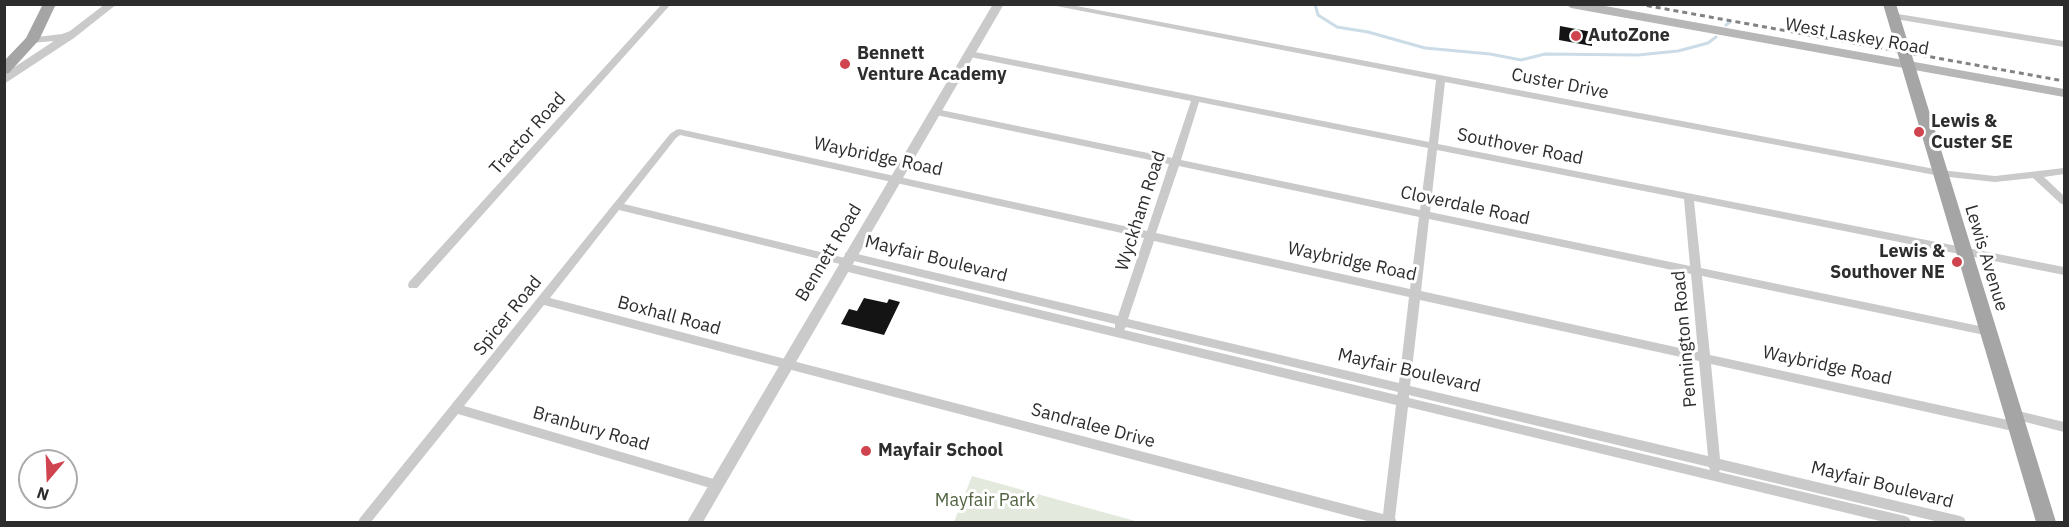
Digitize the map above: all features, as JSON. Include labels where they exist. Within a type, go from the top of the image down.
[{"type":"main road","points":[[4,70],[34,37],[50,4]]},
{"type":"main road","name":"West Laskey Road","points":[[1571,4],[2064,93]]},
{"type":"main road","name":"Lewis Avenue","points":[[1890,10],[2046,522]]},
{"type":"street","name":"Tractor Road","points":[[413,285],[666,4]]},
{"type":"street","name":"Bennett Road","points":[[695,522],[999,4]]},
{"type":"street","name":"Custer Drive","points":[[1050,4],[1940,173],[1995,179],[2064,171]]},
{"type":"street","points":[[34,37],[69,29],[110,6]]},
{"type":"street","points":[[4,81],[110,6]]},
{"type":"street","points":[[1890,10],[2064,44]]},
{"type":"street","points":[[34,37],[64,37],[74,33]]},
{"type":"street","name":"Southover Road","points":[[970,54],[2064,270]]},
{"type":"street","points":[[1389,522],[1441,78]]},
{"type":"street","name":"Wyckham Road","points":[[1120,327],[1196,99]]},
{"type":"street","name":"Cloverdale Road","points":[[936,112],[1989,332]]},
{"type":"street","name":"Waybridge Road","points":[[679,132],[1705,358],[2015,421],[2064,427]]},
{"type":"street","name":"Spicer Road","points":[[364,522],[673,136],[679,132]]},
{"type":"street","points":[[2036,175],[2064,201]]},
{"type":"street","name":"Pennington Road","points":[[1689,197],[1716,477]]},
{"type":"street","name":"Mayfair Boulevard","points":[[617,206],[1120,327],[1404,388],[1960,522]]},
{"type":"street","name":"Boxhall Road","points":[[542,300],[787,364]]},
{"type":"street","name":"Mayfair Boulevard","points":[[1120,327],[1403,401],[1905,522]]},
{"type":"street","name":"Sandralee Drive","points":[[787,364],[1389,522]]},
{"type":"street","name":"Branbury Road","points":[[455,408],[717,485]]},
{"type":"green space","name":"Mayfair Park","points":[[972,476],[1139,522],[954,522]]},
{"type":"building","name":"AutoZone","points":[[1560,26],[1592,32],[1592,46],[1559,40]]},
{"type":"building","points":[[864,298],[887,303],[889,299],[900,302],[884,335],[841,324],[849,309],[857,311]]},
{"type":"waterway","points":[[1315,4],[1318,15],[1337,27],[1368,32],[1425,48],[1490,54],[1521,60],[1545,54],[1638,55],[1678,51],[1708,43],[1716,37]]},
{"type":"waterway","points":[[1726,25],[1730,22]]},
{"type":"railway","points":[[1638,4],[2064,81]]},
{"type":"place","name":"AutoZone","points":[[1576,36]]},
{"type":"place","name":"Bennett Venture Academy","points":[[845,64]]},
{"type":"place","name":"Lewis & Custer SE","points":[[1919,132]]},
{"type":"place","name":"Lewis & Southover NE","points":[[1957,262]]},
{"type":"place","name":"Mayfair School","points":[[866,451]]}]
